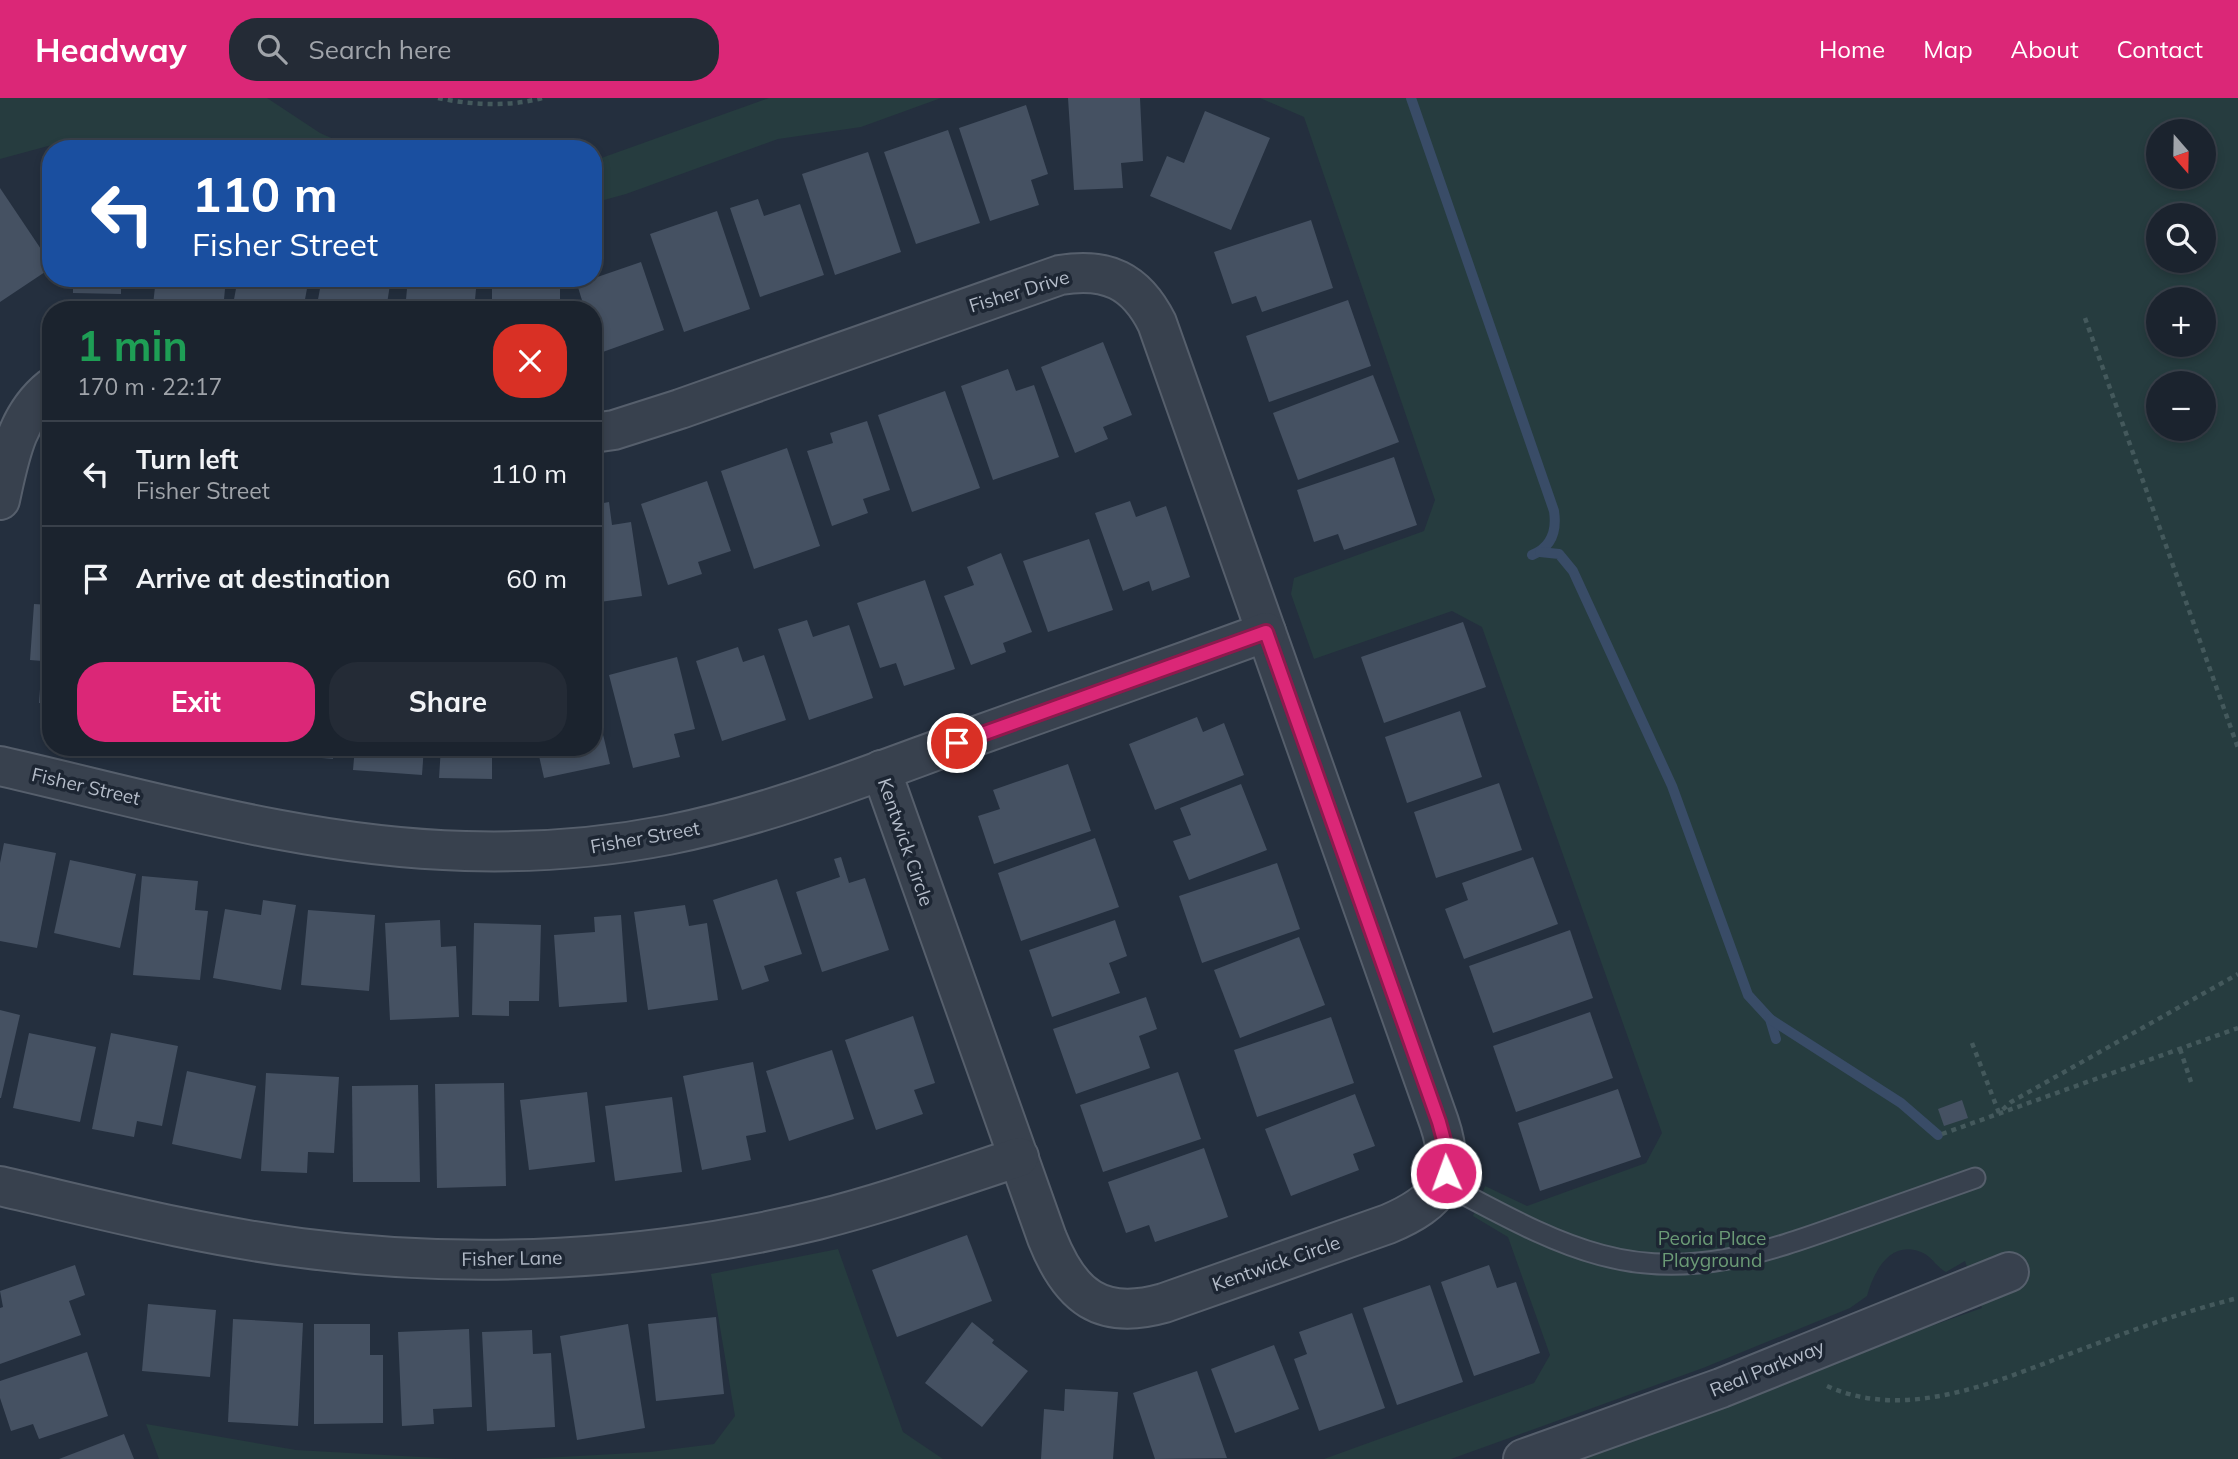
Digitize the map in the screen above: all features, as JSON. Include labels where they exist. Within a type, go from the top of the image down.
[{"type":"street","name":"Fisher Drive","points":[[602,432],[680,409],[1053,277],[1086,272],[1111,277],[1131,286],[1143,298],[1157,323],[1266,632]]},
{"type":"street","points":[[0,500],[20,426],[42,396]]},
{"type":"street","points":[[1266,632],[1444,1135],[1448,1155],[1442,1183]]},
{"type":"street","name":"Fisher Street","points":[[0,766],[289,832],[388,847],[475,851],[562,849],[670,835],[731,820],[1266,632]]},
{"type":"street","name":"Kentwick Circle","points":[[881,769],[1047,1238],[1062,1271],[1088,1299],[1118,1308],[1148,1307],[1164,1303],[1388,1224],[1421,1207],[1442,1183]]},
{"type":"street","name":"Fisher Lane","points":[[0,1186],[192,1230],[290,1247],[378,1256],[491,1260],[633,1251],[764,1231],[872,1205],[1019,1157]]},
{"type":"street","name":"Real Parkway","points":[[1523,1459],[1721,1388],[2009,1272]]},
{"type":"lane","points":[[1442,1183],[1551,1238],[1583,1250],[1631,1261],[1681,1265],[1716,1263],[1756,1254],[1975,1178]]},
{"type":"path","points":[[438,98],[510,104],[542,98]]},
{"type":"path","points":[[2085,318],[2238,748]]},
{"type":"path","points":[[1999,1113],[2011,1102],[2238,974]]},
{"type":"path","points":[[1942,1133],[2238,1028]]},
{"type":"path","points":[[1972,1043],[1999,1113]]},
{"type":"path","points":[[2179,1049],[2191,1082]]},
{"type":"path","points":[[1795,1357],[1806,1370],[1827,1386],[1850,1395],[1889,1400],[1945,1394],[1972,1389],[2157,1322],[2238,1298]]},
{"type":"green space","points":[[0,98],[267,98],[320,133],[336,140],[42,140],[42,148],[0,159]]},
{"type":"green space","points":[[769,98],[941,98],[861,127],[778,139],[602,201],[602,158]]},
{"type":"green space","name":"Peoria Place Playground","points":[[1260,98],[2238,98],[2238,1459],[1582,1459],[1771,1390],[1894,1339],[1982,1308],[1965,1261],[1946,1272],[1925,1254],[1903,1250],[1886,1259],[1874,1276],[1867,1296],[1850,1308],[1703,1368],[1451,1459],[1324,1459],[1534,1383],[1550,1355],[1508,1237],[1473,1216],[1485,1186],[1527,1206],[1646,1163],[1662,1133],[1482,627],[1452,611],[1314,659],[1291,594],[1294,578],[1424,531],[1435,500],[1304,117]]},
{"type":"green space","points":[[838,1249],[903,1432],[943,1459],[525,1459],[650,1452],[714,1444],[735,1416],[711,1274]]},
{"type":"green space","points":[[146,1424],[296,1450],[456,1459],[159,1459]]},
{"type":"building","points":[[1068,98],[1140,98],[1143,161],[1121,163],[1123,188],[1074,190]]},
{"type":"building","points":[[1026,105],[1048,174],[1031,180],[1039,205],[990,221],[959,128]]},
{"type":"building","points":[[1205,111],[1270,138],[1231,230],[1150,196],[1167,156],[1184,163]]},
{"type":"building","points":[[948,130],[980,223],[916,244],[884,152]]},
{"type":"building","points":[[868,152],[901,252],[835,275],[802,174]]},
{"type":"building","points":[[0,188],[42,251],[42,274],[0,302]]},
{"type":"building","points":[[758,199],[764,216],[800,204],[824,275],[760,297],[730,208]]},
{"type":"building","points":[[717,211],[750,309],[684,332],[650,234]]},
{"type":"building","points":[[1311,220],[1333,288],[1262,312],[1256,296],[1232,304],[1214,252]]},
{"type":"building","points":[[641,262],[664,330],[602,352],[602,301],[582,301],[578,287],[602,287],[602,275]]},
{"type":"building","points":[[73,287],[121,287],[121,294],[73,293]]},
{"type":"building","points":[[155,287],[225,287],[224,301],[153,301]]},
{"type":"building","points":[[236,287],[307,287],[305,301],[234,301]]},
{"type":"building","points":[[320,287],[390,287],[387,301],[318,301]]},
{"type":"building","points":[[407,287],[476,287],[475,301],[406,301]]},
{"type":"building","points":[[492,287],[560,287],[560,301],[492,301]]},
{"type":"building","points":[[1348,300],[1371,366],[1269,402],[1246,336]]},
{"type":"building","points":[[1103,342],[1132,415],[1103,427],[1108,439],[1075,453],[1041,367]]},
{"type":"building","points":[[1008,369],[1016,391],[1034,385],[1059,457],[993,480],[961,386]]},
{"type":"building","points":[[1373,375],[1399,442],[1298,480],[1273,413]]},
{"type":"building","points":[[945,391],[980,488],[912,512],[878,415]]},
{"type":"building","points":[[867,421],[890,490],[863,499],[868,513],[832,526],[807,451],[833,443],[830,433]]},
{"type":"building","points":[[787,448],[820,546],[754,569],[721,471]]},
{"type":"building","points":[[1394,457],[1417,525],[1344,550],[1338,534],[1314,542],[1297,490]]},
{"type":"building","points":[[707,481],[731,551],[698,562],[702,574],[668,585],[641,504]]},
{"type":"building","points":[[1130,501],[1136,517],[1166,506],[1190,577],[1152,591],[1149,581],[1123,591],[1095,513]]},
{"type":"building","points":[[609,502],[612,525],[631,522],[642,596],[602,602],[602,503]]},
{"type":"building","points":[[1089,539],[1113,610],[1048,632],[1023,561]]},
{"type":"building","points":[[1001,553],[1032,632],[1003,643],[1006,652],[971,665],[944,596],[974,585],[967,567]]},
{"type":"building","points":[[925,580],[955,669],[904,686],[896,663],[880,668],[857,603]]},
{"type":"building","points":[[34,604],[42,604],[42,661],[30,660]]},
{"type":"building","points":[[807,620],[813,637],[849,625],[873,698],[809,720],[778,629]]},
{"type":"building","points":[[1463,622],[1486,687],[1384,723],[1361,657]]},
{"type":"building","points":[[738,647],[743,662],[764,655],[786,720],[722,741],[696,661]]},
{"type":"building","points":[[677,657],[695,729],[674,734],[680,757],[633,768],[609,675]]},
{"type":"building","points":[[42,661],[42,703],[39,703]]},
{"type":"building","points":[[1460,711],[1482,777],[1407,803],[1385,737]]},
{"type":"building","points":[[1197,717],[1203,732],[1224,723],[1244,775],[1155,810],[1129,744]]},
{"type":"building","points":[[602,730],[610,764],[544,778],[539,756],[602,756]]},
{"type":"building","points":[[300,756],[333,756],[333,759]]},
{"type":"building","points":[[354,756],[423,756],[422,775],[353,770]]},
{"type":"building","points":[[440,756],[492,756],[492,779],[439,778]]},
{"type":"building","points":[[1068,764],[1091,831],[994,864],[978,816],[1000,809],[993,790]]},
{"type":"building","points":[[1499,783],[1522,850],[1436,878],[1414,812]]},
{"type":"building","points":[[1241,784],[1267,850],[1189,880],[1173,841],[1191,835],[1180,808]]},
{"type":"building","points":[[1095,838],[1119,907],[1021,941],[998,873]]},
{"type":"building","points":[[4,843],[56,853],[37,948],[0,941],[0,863]]},
{"type":"building","points":[[841,857],[849,883],[865,878],[889,950],[822,972],[796,892],[840,877],[834,859]]},
{"type":"building","points":[[1533,857],[1558,924],[1464,959],[1445,909],[1468,900],[1462,883]]},
{"type":"building","points":[[70,860],[136,874],[120,948],[54,933]]},
{"type":"building","points":[[1277,863],[1300,929],[1202,963],[1179,896]]},
{"type":"building","points":[[142,876],[198,881],[195,910],[208,911],[200,980],[133,975]]},
{"type":"building","points":[[777,879],[802,954],[764,966],[769,981],[742,990],[713,900]]},
{"type":"building","points":[[263,900],[296,905],[281,990],[213,978],[225,909],[261,915]]},
{"type":"building","points":[[685,905],[689,926],[707,923],[718,1000],[648,1010],[634,912]]},
{"type":"building","points":[[308,910],[375,915],[369,991],[301,985]]},
{"type":"building","points":[[621,915],[627,1002],[559,1007],[554,935],[595,932],[594,917]]},
{"type":"building","points":[[440,920],[441,947],[456,946],[459,1017],[390,1020],[385,923]]},
{"type":"building","points":[[1115,920],[1127,956],[1109,963],[1120,993],[1052,1017],[1029,950]]},
{"type":"building","points":[[474,923],[541,925],[539,1001],[509,1001],[509,1016],[472,1015]]},
{"type":"building","points":[[1570,930],[1593,998],[1493,1033],[1469,966]]},
{"type":"building","points":[[1299,937],[1325,1005],[1240,1038],[1214,970]]},
{"type":"building","points":[[1146,997],[1157,1029],[1139,1036],[1150,1068],[1076,1094],[1053,1029]]},
{"type":"building","points":[[0,1010],[20,1015],[1,1098],[0,1098]]},
{"type":"building","points":[[1590,1012],[1613,1078],[1516,1112],[1493,1046]]},
{"type":"building","points":[[913,1016],[935,1083],[914,1090],[923,1114],[876,1130],[845,1040]]},
{"type":"building","points":[[1331,1017],[1354,1083],[1257,1117],[1234,1050]]},
{"type":"building","points":[[29,1033],[96,1047],[80,1122],[13,1108]]},
{"type":"building","points":[[111,1033],[178,1046],[162,1126],[137,1121],[134,1137],[92,1129]]},
{"type":"building","points":[[832,1050],[854,1119],[789,1141],[766,1071]]},
{"type":"building","points":[[753,1062],[766,1132],[746,1136],[751,1160],[702,1170],[683,1076]]},
{"type":"building","points":[[187,1071],[256,1086],[241,1159],[172,1144]]},
{"type":"building","points":[[1178,1072],[1201,1139],[1103,1172],[1080,1105]]},
{"type":"building","points":[[266,1073],[339,1077],[334,1153],[308,1152],[307,1173],[261,1171]]},
{"type":"building","points":[[504,1083],[506,1186],[437,1188],[435,1084]]},
{"type":"building","points":[[418,1085],[420,1182],[353,1182],[352,1086]]},
{"type":"building","points":[[1618,1089],[1641,1157],[1540,1191],[1518,1123]]},
{"type":"building","points":[[587,1092],[595,1162],[529,1170],[520,1100]]},
{"type":"building","points":[[1355,1094],[1375,1146],[1353,1154],[1359,1170],[1291,1196],[1265,1129]]},
{"type":"building","points":[[672,1097],[682,1172],[615,1181],[605,1106]]},
{"type":"building","points":[[1962,1100],[1968,1118],[1944,1126],[1938,1109]]},
{"type":"building","points":[[1204,1148],[1228,1217],[1155,1242],[1149,1225],[1126,1233],[1108,1182]]},
{"type":"building","points":[[967,1235],[992,1301],[897,1337],[872,1270]]},
{"type":"building","points":[[75,1265],[85,1295],[69,1301],[81,1335],[0,1364],[0,1308],[3,1307],[0,1291]]},
{"type":"building","points":[[1489,1265],[1497,1288],[1516,1282],[1540,1353],[1474,1376],[1441,1282]]},
{"type":"building","points":[[1430,1285],[1463,1382],[1397,1405],[1363,1308]]},
{"type":"building","points":[[148,1304],[216,1310],[210,1377],[142,1371]]},
{"type":"building","points":[[1352,1313],[1385,1408],[1319,1431],[1294,1359],[1307,1354],[1299,1332]]},
{"type":"building","points":[[716,1317],[724,1394],[656,1401],[648,1324]]},
{"type":"building","points":[[233,1319],[303,1323],[298,1426],[228,1422]]},
{"type":"building","points":[[972,1322],[994,1340],[992,1343],[1028,1371],[982,1427],[925,1383]]},
{"type":"building","points":[[314,1324],[370,1324],[370,1355],[383,1355],[383,1423],[314,1424]]},
{"type":"building","points":[[628,1324],[645,1428],[577,1440],[560,1336]]},
{"type":"building","points":[[469,1329],[472,1407],[433,1409],[434,1424],[402,1426],[398,1332]]},
{"type":"building","points":[[532,1330],[533,1354],[551,1353],[555,1427],[487,1431],[482,1332]]},
{"type":"building","points":[[1274,1345],[1299,1409],[1235,1433],[1211,1369]]},
{"type":"building","points":[[87,1352],[108,1416],[39,1439],[33,1424],[11,1431],[0,1398],[0,1381]]},
{"type":"building","points":[[1197,1371],[1227,1458],[1155,1459],[1133,1393]]},
{"type":"building","points":[[1065,1389],[1118,1392],[1113,1459],[1041,1459],[1044,1409],[1064,1411]]},
{"type":"building","points":[[124,1434],[134,1459],[59,1459]]},
{"type":"waterway","points":[[1411,98],[1554,511],[1552,538],[1544,548],[1532,555]]},
{"type":"waterway","points":[[1540,552],[1559,554],[1573,571],[1672,786],[1748,995],[1770,1019],[1776,1039]]},
{"type":"waterway","points":[[1770,1019],[1901,1103],[1938,1135]]},
{"type":"route","points":[[957,743],[1266,632],[1439,1122],[1448,1155],[1446,1173]]}]
